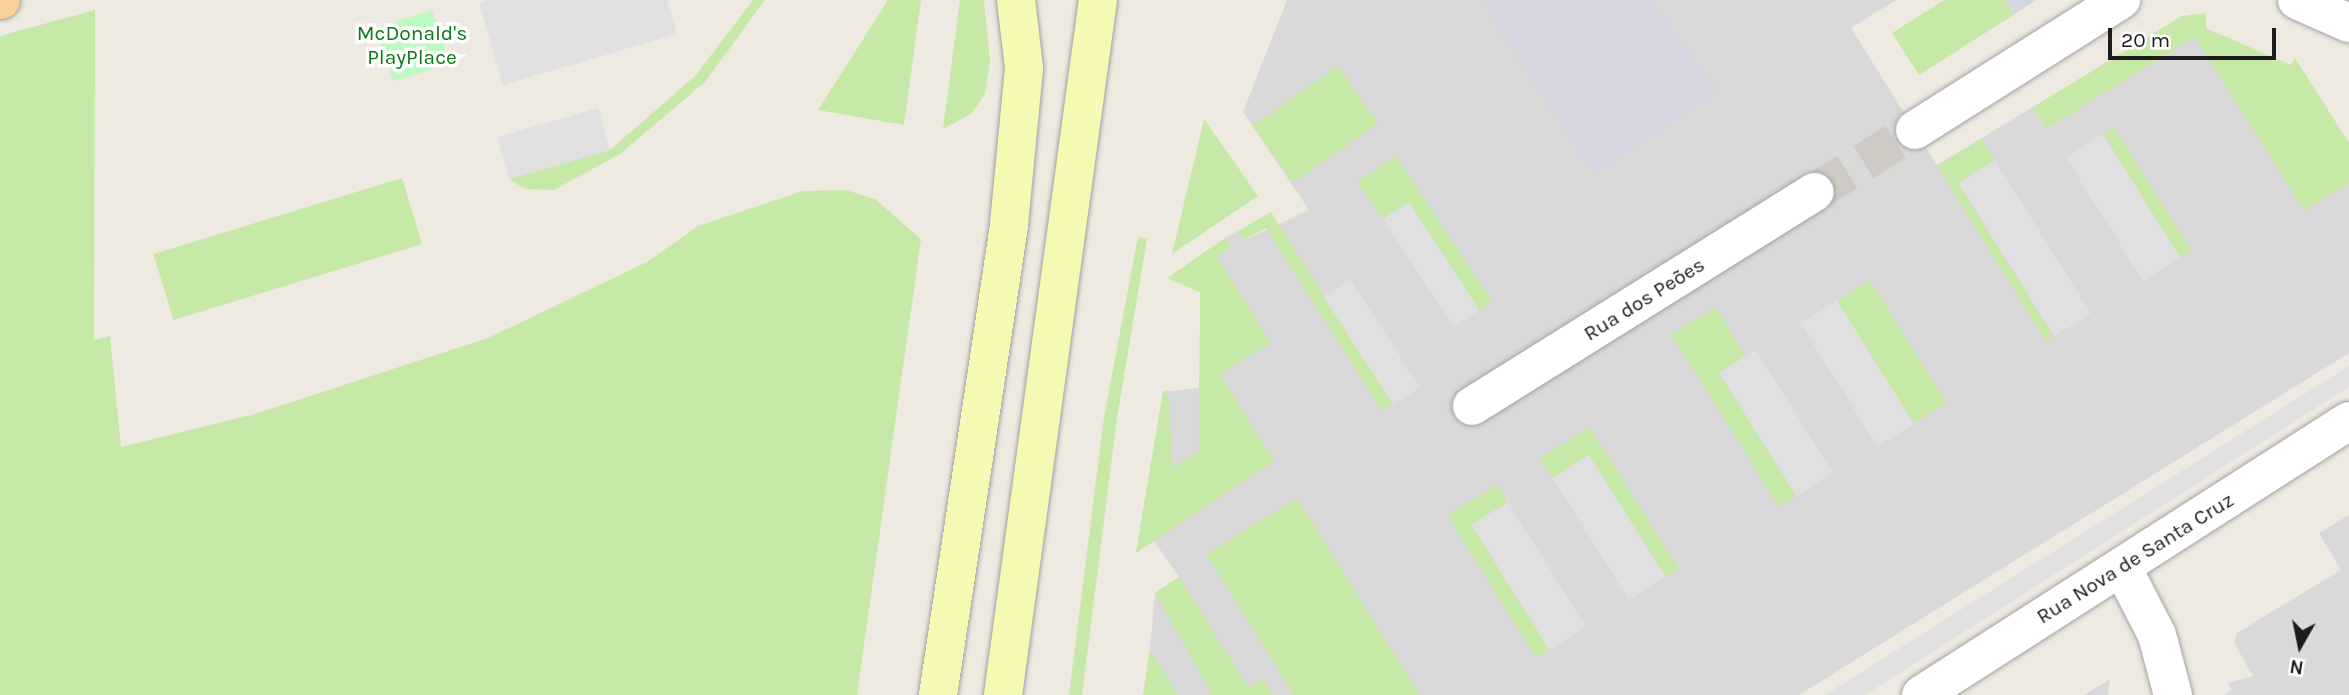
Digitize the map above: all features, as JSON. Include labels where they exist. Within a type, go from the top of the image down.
[{"type":"main road","points":[[938,695],[1009,224],[1024,68],[1016,0]]},
{"type":"main road","points":[[1003,695],[1098,0]]},
{"type":"street","points":[[1915,130],[2121,0]]},
{"type":"street","points":[[2297,0],[2349,23]]},
{"type":"street","name":"Rua dos Peões","points":[[1472,406],[1815,192]]},
{"type":"street","name":"Rua Nova de Santa Cruz","points":[[1921,695],[2349,421]]},
{"type":"street","points":[[2122,567],[2157,635],[2172,695]]},
{"type":"shaded area","points":[[488,0],[667,0],[677,34],[503,85],[479,3]]},
{"type":"shaded area","points":[[1287,0],[1896,0],[1851,28],[1937,165],[2033,107],[2046,129],[2195,36],[2304,210],[2349,183],[2349,353],[1799,695],[1178,695],[1150,648],[1155,593],[1179,577],[1154,541],[1136,553],[1163,392],[1198,388],[1217,257],[1232,247],[1225,238],[1238,231],[1245,240],[1309,210],[1243,112]]},
{"type":"shaded area","points":[[1481,0],[1651,0],[1718,92],[1594,173]]},
{"type":"shaded area","points":[[2005,0],[2036,0],[2015,14]]},
{"type":"shaded area","points":[[598,108],[610,150],[509,179],[497,137]]},
{"type":"shaded area","points":[[2103,134],[2180,258],[2143,281],[2066,157]]},
{"type":"shaded area","points":[[1995,160],[2091,313],[2054,336],[1959,183]]},
{"type":"shaded area","points":[[1409,202],[1479,310],[1453,327],[1383,219]]},
{"type":"shaded area","points":[[1350,279],[1420,387],[1393,405],[1323,296]]},
{"type":"shaded area","points":[[1837,301],[1914,424],[1877,447],[1801,324]]},
{"type":"shaded area","points":[[1756,350],[1833,474],[1797,497],[1720,373]]},
{"type":"shaded area","points":[[2349,366],[2349,387],[1865,695],[1825,695]]},
{"type":"shaded area","points":[[1589,455],[1665,577],[1629,600],[1553,478]]},
{"type":"shaded area","points":[[1508,502],[1586,627],[1549,649],[1472,525]]},
{"type":"shaded area","points":[[2349,515],[2349,695],[2224,695],[2232,690],[2227,683],[2253,676],[2234,643],[2237,633],[2341,570],[2319,533]]},
{"type":"shaded area","points":[[2110,679],[2108,695],[2084,695]]},
{"type":"green space","points":[[753,0],[765,0],[705,82],[620,154],[554,190],[525,189],[509,179],[610,150],[695,76]]},
{"type":"green space","points":[[888,0],[921,0],[904,125],[818,110]]},
{"type":"green space","points":[[960,0],[984,0],[990,61],[985,94],[971,114],[943,129]]},
{"type":"green space","points":[[1944,0],[2005,0],[2015,14],[1919,75],[1892,33]]},
{"type":"green space","points":[[95,10],[94,340],[110,336],[121,447],[255,414],[488,338],[647,262],[698,226],[803,191],[846,190],[875,199],[921,239],[857,695],[0,695],[0,36]]},
{"type":"green space","name":"McDonald's PlayPlace","points":[[432,10],[449,63],[393,81],[376,28]]},
{"type":"green space","points":[[2206,13],[2206,28],[2291,65],[2295,58],[2349,143],[2349,183],[2304,211],[2195,37],[2046,129],[2033,107],[2182,16]]},
{"type":"green space","points":[[1338,66],[1378,123],[1293,183],[1253,126]]},
{"type":"green space","points":[[1204,119],[1258,196],[1172,254]]},
{"type":"green space","points":[[2114,127],[2191,251],[2180,258],[2103,134]]},
{"type":"green space","points":[[1981,139],[1995,160],[1958,183],[2053,336],[2046,341],[1937,166]]},
{"type":"green space","points":[[1396,156],[1492,301],[1479,310],[1409,203],[1383,219],[1357,182]]},
{"type":"green space","points":[[402,178],[422,244],[174,320],[153,254]]},
{"type":"green space","points":[[1271,212],[1393,404],[1382,411],[1266,228],[1244,240],[1238,231]]},
{"type":"green space","points":[[1138,237],[1147,239],[1117,418],[1082,695],[1069,695],[1104,417]]},
{"type":"green space","points":[[1225,238],[1232,247],[1217,257],[1271,343],[1220,374],[1274,461],[1136,553],[1163,392],[1168,390],[1173,468],[1199,451],[1200,292],[1167,278]]},
{"type":"green space","points":[[1870,280],[1947,403],[1914,424],[1837,301]]},
{"type":"green space","points":[[1716,307],[1745,356],[1719,373],[1796,496],[1779,507],[1671,334]]},
{"type":"green space","points":[[1590,427],[1679,569],[1666,577],[1589,455],[1553,479],[1540,458]]},
{"type":"green space","points":[[1497,485],[1508,502],[1472,525],[1549,649],[1536,658],[1447,515]]},
{"type":"green space","points":[[1297,498],[1420,695],[1294,695],[1206,554]]},
{"type":"green space","points":[[1179,577],[1249,688],[1263,679],[1273,695],[1212,695],[1155,593]]},
{"type":"green space","points":[[1150,648],[1178,695],[1143,695]]},
{"type":"tunnel","points":[[1815,192],[1915,130]]}]
